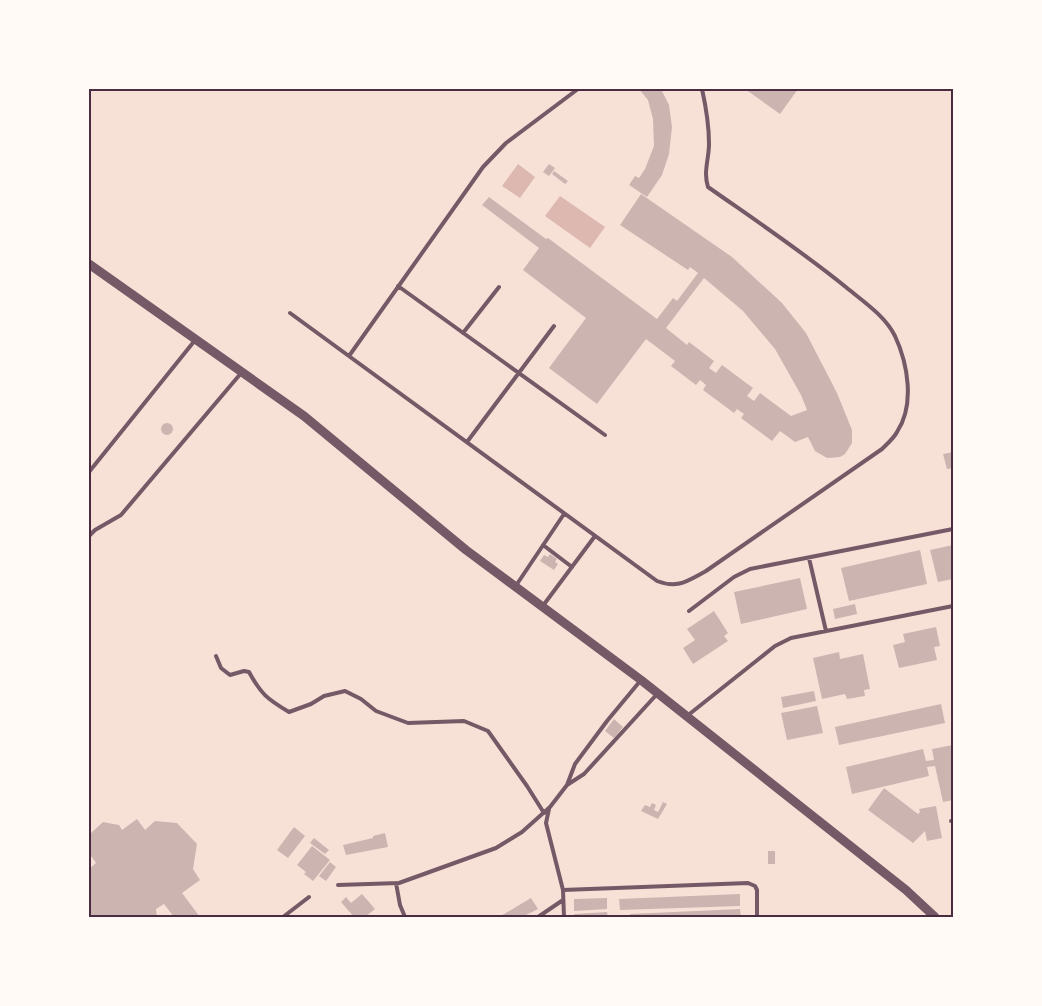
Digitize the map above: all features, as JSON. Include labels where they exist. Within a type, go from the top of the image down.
[{"type":"street","points":[[89,264],[304,416],[466,550],[658,693],[906,890],[935,917]]},
{"type":"lane","points":[[349,356],[483,167],[506,143],[578,89]]},
{"type":"lane","points":[[290,313],[656,581],[667,585],[680,584],[706,571],[882,450],[898,432],[906,412],[908,391],[906,367],[895,335],[876,312],[827,272],[708,186],[705,177],[709,145],[708,114],[702,89]]},
{"type":"lane","points":[[398,286],[605,435]]},
{"type":"lane","points":[[463,333],[499,287]]},
{"type":"lane","points":[[467,442],[554,326]]},
{"type":"lane","points":[[89,472],[196,339]]},
{"type":"lane","points":[[89,536],[95,530],[121,515],[242,372]]},
{"type":"lane","points":[[515,587],[564,514]]},
{"type":"lane","points":[[689,611],[734,577],[750,569],[953,529]]},
{"type":"lane","points":[[542,607],[595,536]]},
{"type":"lane","points":[[543,545],[572,567]]},
{"type":"lane","points":[[809,558],[826,631]]},
{"type":"lane","points":[[687,716],[775,646],[791,638],[953,606]]},
{"type":"lane","points":[[216,656],[221,668],[230,675],[249,672],[259,690],[271,701],[289,712],[311,704],[324,696],[345,691],[361,699],[376,711],[408,723],[464,722],[488,731],[527,786],[536,804],[544,813]]},
{"type":"lane","points":[[338,885],[396,883],[417,877],[496,848],[522,832],[550,807],[567,785],[575,764],[606,721],[641,680]]},
{"type":"lane","points":[[567,785],[584,774],[658,693]]},
{"type":"lane","points":[[550,807],[546,823],[563,890],[564,917]]},
{"type":"lane","points":[[396,883],[400,905],[406,917]]},
{"type":"lane","points":[[563,890],[748,883],[755,886],[757,890],[757,917]]},
{"type":"lane","points":[[282,917],[309,897]]},
{"type":"lane","points":[[538,917],[563,900]]},
{"type":"shaded area","points":[[518,164],[535,177],[520,198],[502,186]]},
{"type":"shaded area","points":[[560,196],[605,227],[590,248],[545,216]]},
{"type":"building","points":[[639,89],[661,89],[669,105],[672,127],[669,154],[662,175],[647,197],[629,185],[635,176],[639,178],[645,169],[654,146],[653,119],[648,100]]},
{"type":"building","points":[[745,89],[798,89],[780,114]]},
{"type":"building","points":[[549,164],[555,168],[549,176],[543,172]]},
{"type":"building","points":[[554,171],[568,181],[565,184],[552,174]]},
{"type":"building","points":[[641,194],[732,257],[782,303],[806,333],[837,393],[852,430],[852,443],[845,454],[840,457],[827,458],[815,451],[808,437],[795,442],[780,431],[772,441],[741,418],[744,414],[737,409],[734,413],[703,390],[706,385],[700,380],[696,385],[671,366],[675,361],[646,339],[597,404],[549,368],[586,318],[523,270],[539,248],[482,205],[489,197],[657,319],[673,298],[677,301],[698,273],[690,267],[688,270],[620,225]],"holes":[[[704,278],[743,311],[775,349],[801,395],[807,410],[791,416],[760,393],[754,401],[747,396],[753,388],[722,365],[716,373],[709,368],[714,361],[689,342],[687,345],[666,328]]]},
{"type":"building","points":[[165,423],[169,423],[173,429],[169,435],[165,435],[161,431],[161,427]]},
{"type":"building","points":[[953,452],[953,468],[947,469],[943,454]]},
{"type":"building","points":[[953,545],[953,579],[938,582],[930,550]]},
{"type":"building","points":[[920,550],[927,584],[849,601],[841,568]]},
{"type":"building","points":[[550,554],[557,559],[555,562],[558,564],[554,570],[540,561],[544,555],[548,557]]},
{"type":"building","points":[[800,578],[807,609],[741,624],[734,592]]},
{"type":"building","points":[[855,604],[857,614],[835,619],[833,609]]},
{"type":"building","points":[[714,611],[728,633],[724,636],[728,641],[693,664],[683,648],[695,640],[687,629]]},
{"type":"building","points":[[936,627],[940,646],[934,647],[937,660],[899,668],[893,645],[905,642],[903,634]]},
{"type":"building","points":[[839,652],[840,659],[863,654],[870,689],[864,690],[865,696],[847,699],[845,694],[822,699],[813,658]]},
{"type":"building","points":[[814,691],[816,701],[783,708],[781,697]]},
{"type":"building","points":[[941,704],[945,723],[839,745],[835,727]]},
{"type":"building","points":[[817,706],[823,733],[787,740],[781,713]]},
{"type":"building","points":[[614,719],[623,727],[614,738],[605,731]]},
{"type":"building","points":[[953,745],[953,800],[943,802],[935,766],[927,767],[929,776],[852,794],[846,767],[923,749],[926,761],[934,760],[932,749]]},
{"type":"building","points":[[884,788],[918,814],[920,812],[919,809],[936,806],[942,838],[927,841],[925,831],[913,843],[868,810]]},
{"type":"building","points":[[663,802],[667,804],[658,819],[641,811],[645,805],[650,807],[652,803],[656,805],[654,810],[658,812]]},
{"type":"building","points":[[137,819],[145,830],[155,821],[177,823],[197,844],[193,869],[200,880],[182,893],[200,917],[174,917],[164,904],[156,909],[157,917],[89,917],[89,869],[96,863],[89,853],[90,834],[103,822],[119,825],[122,830]]},
{"type":"building","points":[[294,827],[305,836],[288,858],[277,850]]},
{"type":"building","points":[[385,833],[388,847],[346,855],[343,845],[373,838],[373,836]]},
{"type":"building","points":[[314,838],[329,850],[325,854],[310,843]]},
{"type":"building","points":[[312,846],[330,860],[313,881],[297,865]]},
{"type":"building","points":[[768,851],[775,851],[775,864],[768,864]]},
{"type":"building","points":[[330,862],[336,867],[326,881],[319,876]]},
{"type":"building","points":[[362,894],[375,909],[365,917],[354,917],[341,902],[346,897],[351,903]]},
{"type":"building","points":[[740,894],[740,906],[620,910],[619,899]]},
{"type":"building","points":[[531,898],[538,909],[523,917],[499,917]]},
{"type":"building","points":[[607,898],[607,909],[574,911],[574,899]]},
{"type":"building","points":[[740,909],[741,917],[630,917],[630,914]]},
{"type":"building","points":[[607,912],[608,917],[574,917],[574,914]]}]
